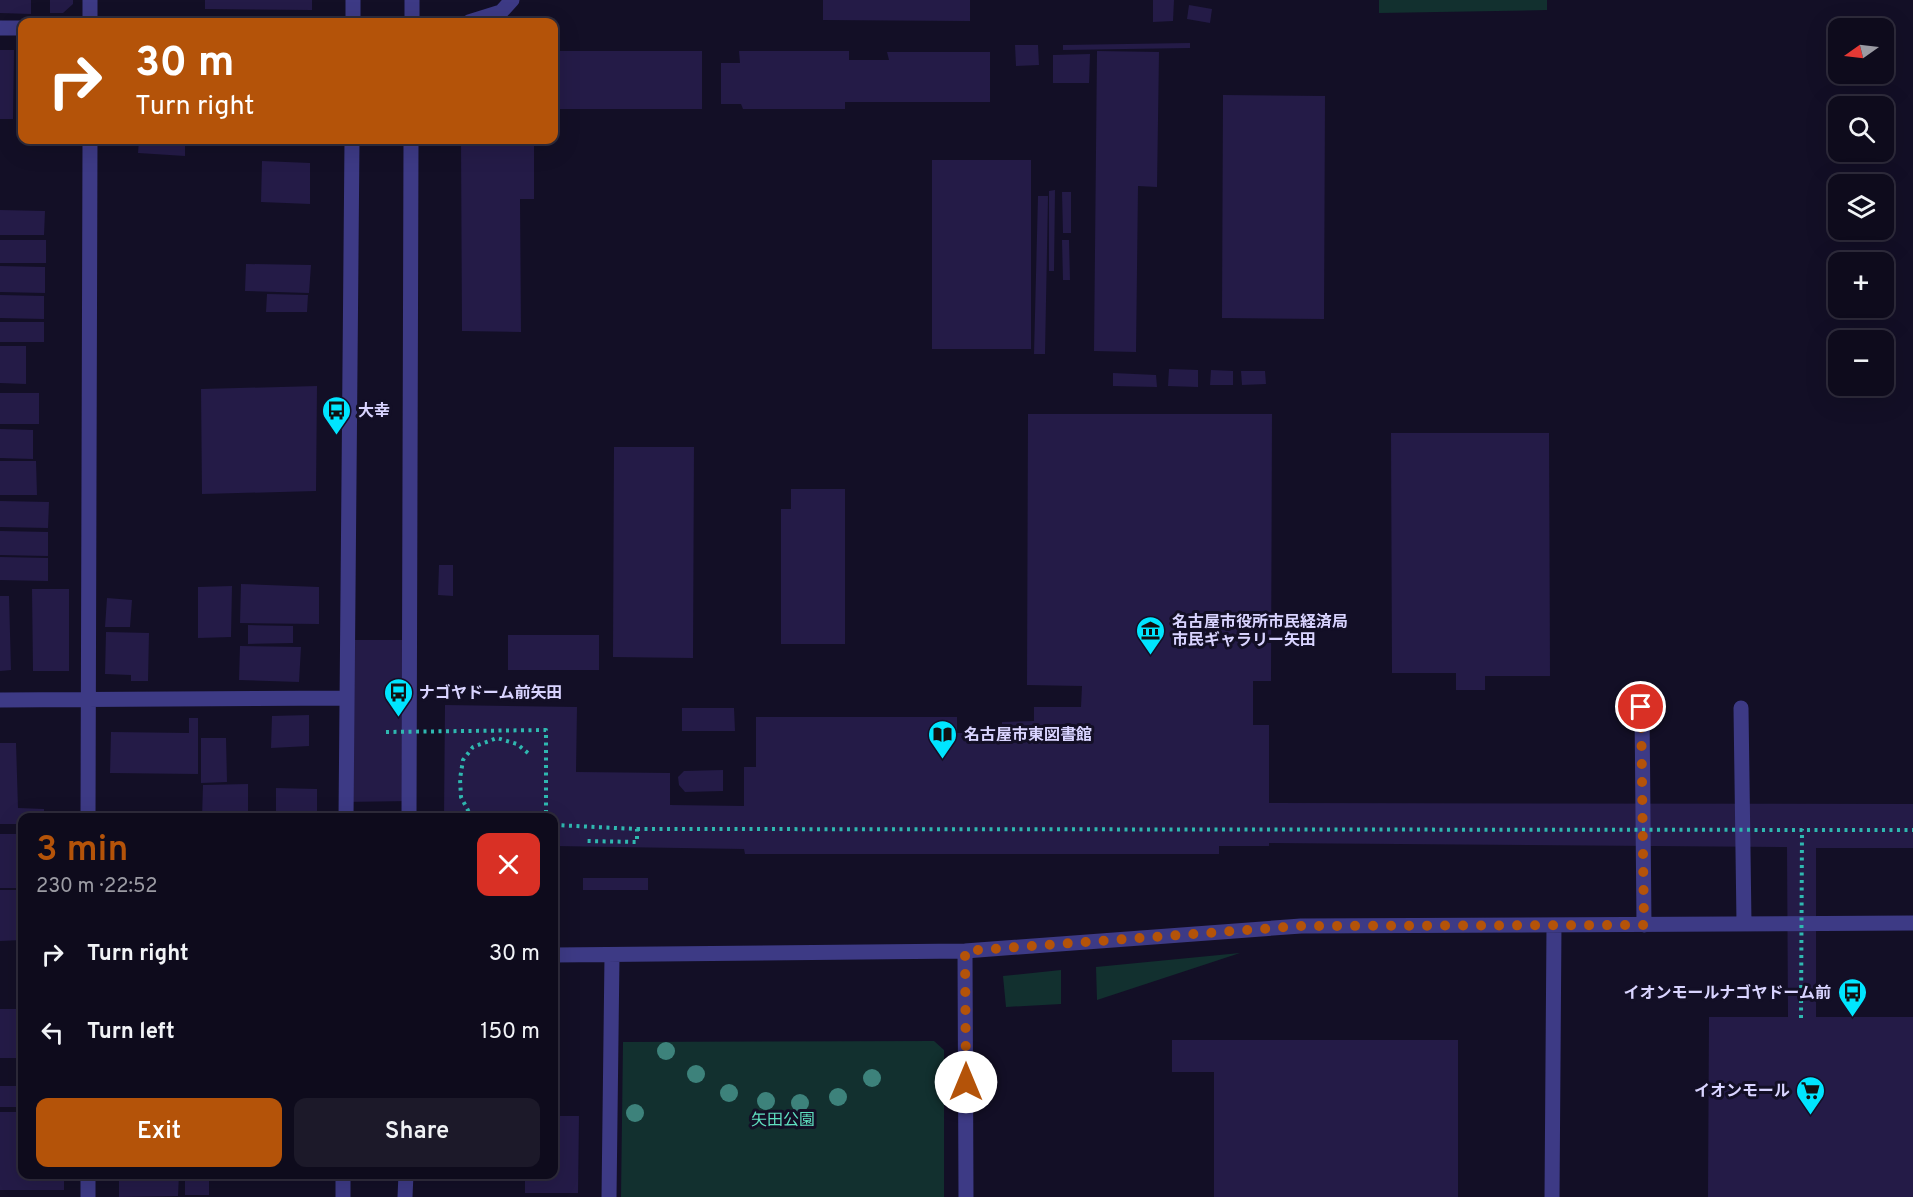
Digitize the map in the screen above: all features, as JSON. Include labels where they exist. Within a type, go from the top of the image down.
[{"type":"street","points":[[90,0],[90,18]]},
{"type":"street","points":[[353,0],[353,18]]},
{"type":"street","points":[[412,0],[412,18]]},
{"type":"street","points":[[482,18],[501,12],[512,0]]},
{"type":"street","points":[[0,28],[18,28]]},
{"type":"street","points":[[88,813],[90,144]]},
{"type":"street","points":[[346,813],[352,144]]},
{"type":"street","points":[[410,813],[411,144]]},
{"type":"street","points":[[0,700],[347,698]]},
{"type":"street","points":[[1641,707],[1644,925]]},
{"type":"street","points":[[1741,708],[1744,924]]},
{"type":"street","points":[[558,955],[965,951],[1301,926],[1913,923]]},
{"type":"street","points":[[1552,1197],[1554,925]]},
{"type":"street","points":[[965,951],[966,1197]]},
{"type":"street","points":[[609,1197],[612,956]]},
{"type":"street","points":[[88,1179],[88,1197]]},
{"type":"street","points":[[343,1197],[344,1179]]},
{"type":"street","points":[[405,1197],[406,1179]]},
{"type":"path","points":[[386,732],[546,730],[546,813]]},
{"type":"path","points":[[469,813],[461,797],[460,779],[463,760],[473,747],[497,738],[517,744],[528,753]]},
{"type":"path","points":[[558,825],[637,829],[1913,830]]},
{"type":"path","points":[[586,841],[637,842],[637,829]]},
{"type":"path","points":[[1801,1018],[1802,829]]},
{"type":"green space","points":[[1379,0],[1547,0],[1547,10],[1379,13]]},
{"type":"green space","points":[[1240,953],[1097,1000],[1096,967]]},
{"type":"green space","points":[[1061,970],[1061,1004],[1006,1007],[1003,976]]},
{"type":"green space","name":"矢田公園","points":[[934,1041],[944,1050],[944,1197],[621,1197],[623,1042]]},
{"type":"building","points":[[0,0],[31,0],[31,14],[0,13]]},
{"type":"building","points":[[50,0],[73,0],[73,4],[63,13],[50,13]]},
{"type":"building","points":[[205,0],[312,0],[312,10],[205,9]]},
{"type":"building","points":[[823,0],[970,0],[970,21],[823,20]]},
{"type":"building","points":[[1153,0],[1174,0],[1173,21],[1153,22]]},
{"type":"building","points":[[1189,5],[1212,9],[1210,23],[1187,19]]},
{"type":"building","points":[[1190,43],[1190,48],[1063,50],[1063,45]]},
{"type":"building","points":[[1015,45],[1038,45],[1039,65],[1016,66]]},
{"type":"building","points":[[0,50],[14,50],[13,119],[0,119]]},
{"type":"building","points":[[558,51],[702,51],[702,109],[558,109]]},
{"type":"building","points":[[739,51],[849,51],[849,60],[889,60],[887,52],[990,52],[990,102],[845,102],[845,109],[743,109],[741,104],[721,104],[721,63],[740,63]]},
{"type":"building","points":[[1097,51],[1159,52],[1157,187],[1138,186],[1136,352],[1094,351]]},
{"type":"building","points":[[1090,54],[1089,83],[1053,83],[1053,55]]},
{"type":"building","points":[[1223,95],[1325,96],[1324,319],[1222,318]]},
{"type":"building","points":[[139,144],[185,144],[185,156],[138,153]]},
{"type":"building","points":[[461,144],[534,144],[534,199],[520,199],[521,332],[462,331]]},
{"type":"building","points":[[932,160],[1031,160],[1031,349],[932,349]]},
{"type":"building","points":[[262,161],[310,163],[310,204],[261,202]]},
{"type":"building","points":[[1055,190],[1054,271],[1049,271],[1049,191]]},
{"type":"building","points":[[1062,192],[1071,192],[1071,233],[1063,233]]},
{"type":"building","points":[[1038,196],[1048,196],[1045,354],[1034,354]]},
{"type":"building","points":[[0,210],[45,211],[44,235],[0,235]]},
{"type":"building","points":[[0,240],[46,240],[46,263],[0,263]]},
{"type":"building","points":[[1062,240],[1069,240],[1070,280],[1063,280]]},
{"type":"building","points":[[246,264],[311,265],[309,293],[245,291]]},
{"type":"building","points":[[0,266],[45,267],[45,293],[0,292]]},
{"type":"building","points":[[267,294],[308,295],[307,312],[266,312]]},
{"type":"building","points":[[0,295],[44,296],[44,319],[0,318]]},
{"type":"building","points":[[0,322],[44,322],[44,342],[0,342]]},
{"type":"building","points":[[0,346],[26,346],[26,384],[0,383]]},
{"type":"building","points":[[1169,369],[1198,370],[1198,387],[1168,386]]},
{"type":"building","points":[[1211,370],[1233,371],[1233,385],[1210,385]]},
{"type":"building","points":[[1241,371],[1265,371],[1266,384],[1242,385]]},
{"type":"building","points":[[1113,373],[1156,375],[1157,387],[1113,386]]},
{"type":"building","points":[[317,386],[316,491],[202,494],[201,389]]},
{"type":"building","points":[[0,393],[39,393],[39,424],[0,424]]},
{"type":"building","points":[[1028,414],[1272,414],[1271,681],[1253,681],[1253,725],[1269,725],[1269,803],[1913,804],[1913,848],[1816,848],[1816,1017],[1913,1017],[1913,1197],[1708,1197],[1709,1017],[1788,1017],[1787,847],[1269,843],[1269,846],[1219,846],[1219,854],[745,854],[744,849],[558,846],[558,813],[444,813],[445,705],[577,707],[576,772],[670,773],[670,805],[744,806],[744,767],[756,767],[756,717],[957,717],[957,733],[1002,733],[1002,722],[1034,721],[1034,707],[1081,707],[1082,686],[1027,685]]},
{"type":"building","points":[[0,429],[33,430],[33,459],[0,458]]},
{"type":"building","points":[[1391,433],[1549,433],[1550,676],[1485,676],[1485,690],[1456,690],[1456,673],[1392,673]]},
{"type":"building","points":[[614,447],[694,447],[693,658],[613,657]]},
{"type":"building","points":[[0,461],[36,461],[37,495],[0,495]]},
{"type":"building","points":[[791,489],[845,489],[845,644],[781,644],[781,509],[791,509]]},
{"type":"building","points":[[0,501],[49,502],[48,528],[0,527]]},
{"type":"building","points":[[0,531],[48,532],[48,556],[0,555]]},
{"type":"building","points":[[0,557],[48,558],[48,581],[0,580]]},
{"type":"building","points":[[439,565],[453,565],[453,596],[438,595]]},
{"type":"building","points":[[241,584],[319,587],[319,624],[240,623]]},
{"type":"building","points":[[232,586],[231,637],[198,638],[198,587]]},
{"type":"building","points":[[32,589],[69,589],[69,671],[33,671]]},
{"type":"building","points":[[0,596],[9,596],[11,670],[0,671]]},
{"type":"building","points":[[107,598],[132,600],[130,627],[105,627]]},
{"type":"building","points":[[248,625],[293,626],[293,643],[248,644]]},
{"type":"building","points":[[106,632],[149,633],[148,681],[131,681],[131,675],[105,674]]},
{"type":"building","points":[[508,635],[599,635],[599,670],[508,670]]},
{"type":"building","points":[[342,640],[411,640],[413,801],[342,802]]},
{"type":"building","points":[[240,646],[301,647],[299,682],[239,680]]},
{"type":"building","points":[[682,708],[734,708],[735,731],[682,731]]},
{"type":"building","points":[[309,715],[309,746],[271,748],[272,716]]},
{"type":"building","points":[[189,718],[198,718],[198,774],[110,773],[111,732],[189,733]]},
{"type":"building","points":[[201,738],[226,738],[227,782],[201,783]]},
{"type":"building","points":[[0,743],[16,743],[18,808],[44,809],[44,813],[18,813],[18,824],[0,824]]},
{"type":"building","points":[[723,770],[723,791],[685,792],[679,785],[678,777],[684,771]]},
{"type":"building","points":[[248,784],[248,813],[202,813],[203,785]]},
{"type":"building","points":[[276,788],[317,789],[317,813],[276,813]]},
{"type":"building","points":[[0,834],[18,834],[18,888],[0,888]]},
{"type":"building","points":[[583,878],[648,878],[648,890],[583,890]]},
{"type":"building","points":[[0,890],[18,890],[18,940],[0,941]]},
{"type":"building","points":[[0,1009],[18,1009],[18,1058],[0,1058]]},
{"type":"building","points":[[1172,1040],[1458,1040],[1458,1197],[1214,1197],[1214,1072],[1172,1072]]},
{"type":"building","points":[[0,1086],[18,1086],[18,1107],[0,1107]]},
{"type":"building","points":[[0,1112],[18,1112],[18,1179],[64,1179],[64,1190],[0,1190]]},
{"type":"building","points":[[558,1116],[579,1116],[578,1193],[525,1193],[525,1179],[558,1179]]},
{"type":"building","points":[[119,1179],[179,1179],[178,1196],[119,1197]]},
{"type":"building","points":[[185,1179],[209,1179],[209,1195],[185,1195]]},
{"type":"place","name":"大幸","points":[[337,436]]},
{"type":"place","name":"名古屋市役所市民経済局 市民ギャラリー矢田","points":[[1151,656]]},
{"type":"place","name":"ナゴヤドーム前矢田","points":[[398,718]]},
{"type":"place","name":"名古屋市東図書館","points":[[943,760]]},
{"type":"place","name":"イオンモールナゴヤドーム前","points":[[1852,1018]]},
{"type":"place","name":"イオンモール","points":[[1811,1116]]},
{"type":"route","points":[[966,1082],[965,951],[1301,926],[1644,925],[1641,707]]}]
